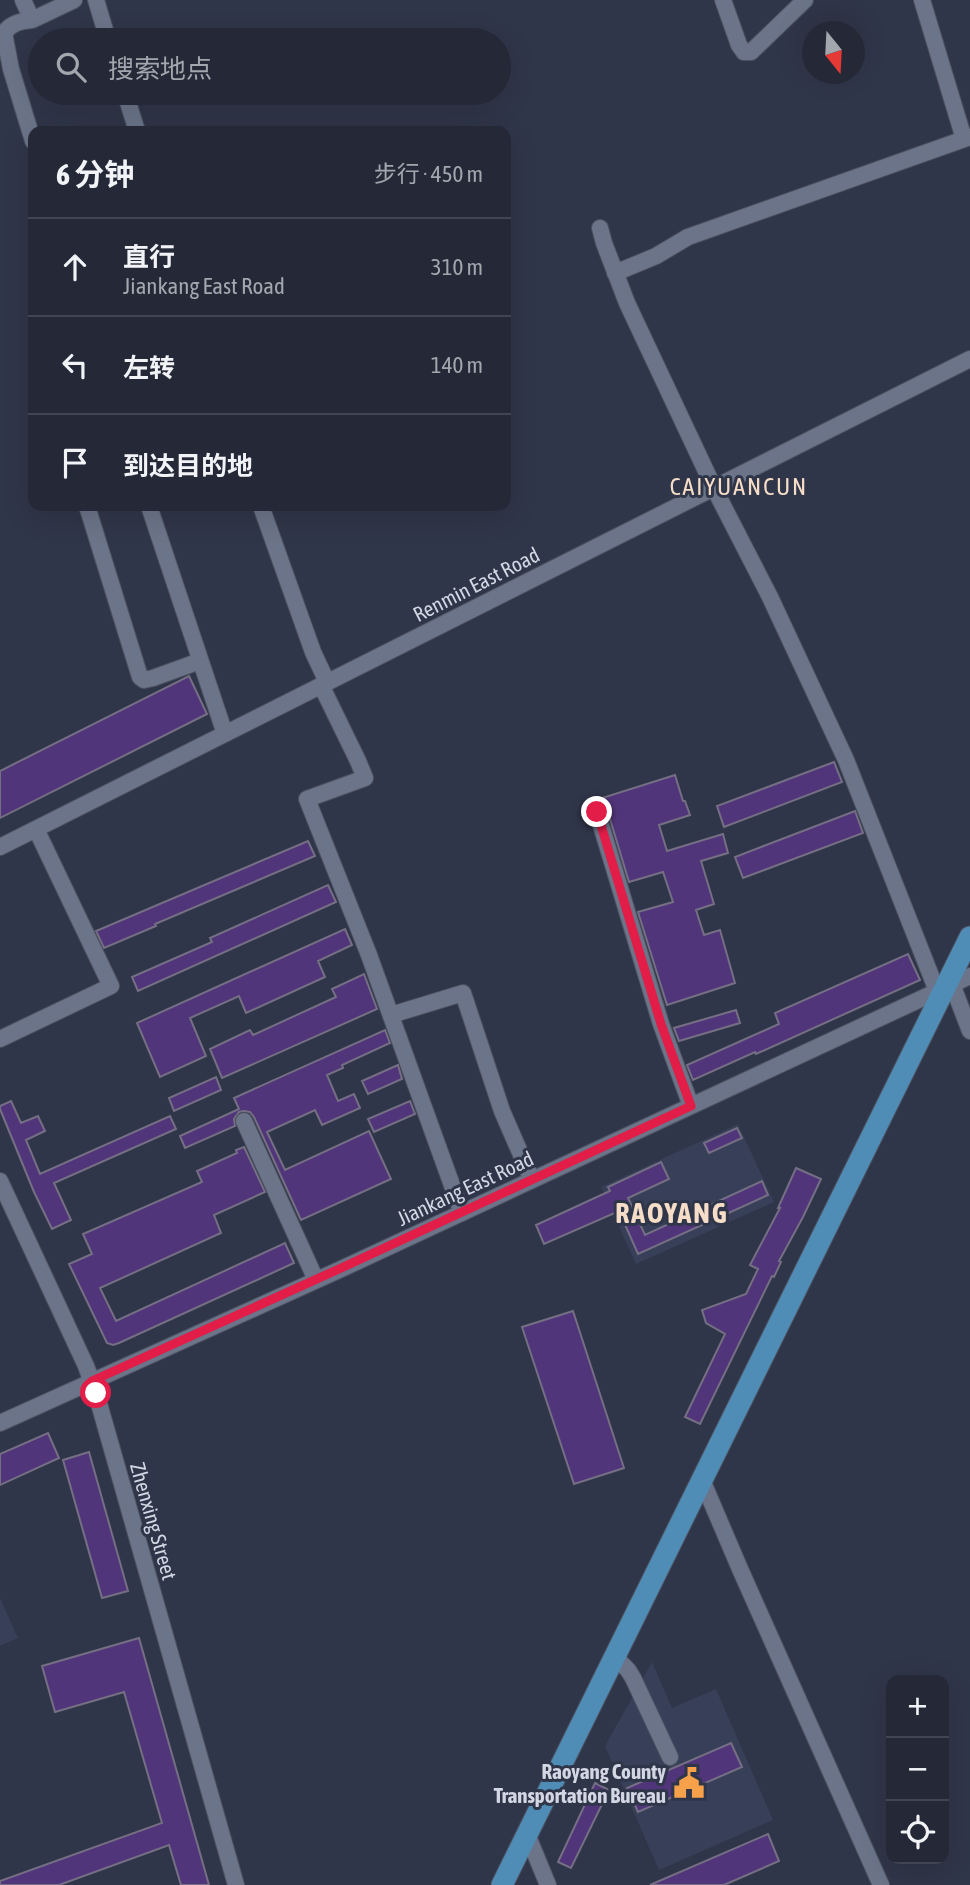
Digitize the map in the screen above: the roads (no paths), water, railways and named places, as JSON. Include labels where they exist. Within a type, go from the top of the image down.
[{"type":"main road","points":[[502,1885],[970,937]]},
{"type":"street","points":[[23,0],[32,20]]},
{"type":"street","points":[[28,126],[2,34],[8,27],[21,21],[32,20],[74,0]]},
{"type":"street","points":[[96,0],[104,28]]},
{"type":"street","points":[[723,0],[739,45],[744,52],[751,52],[805,0]]},
{"type":"street","points":[[615,274],[656,256],[688,237],[967,138],[922,0]]},
{"type":"street","points":[[129,105],[135,126]]},
{"type":"street","points":[[600,228],[627,303],[846,760],[945,988],[970,1031]]},
{"type":"street","name":"Renmin East Road","points":[[0,847],[970,359]]},
{"type":"street","points":[[89,511],[140,677],[144,680],[153,678],[200,661]]},
{"type":"street","points":[[151,511],[225,734]]},
{"type":"street","points":[[263,511],[324,684],[365,778],[307,799],[369,954],[462,1213]]},
{"type":"street","points":[[597,812],[661,1024],[691,1106]]},
{"type":"street","points":[[0,1039],[111,986],[36,829]]},
{"type":"street","name":"Jiankang East Road","points":[[0,1423],[462,1213],[970,976]]},
{"type":"street","points":[[391,1015],[463,993],[502,1111],[532,1180]]},
{"type":"street","points":[[244,1121],[316,1280]]},
{"type":"street","name":"Zhenxing Street","points":[[0,1181],[92,1381],[236,1885]]},
{"type":"street","points":[[702,1480],[881,1885]]},
{"type":"street","points":[[615,1657],[633,1678],[670,1757]]},
{"type":"street","points":[[527,1835],[548,1885]]},
{"type":"place","name":"Raoyang County Transportation Bureau","points":[[689,1783]]},
{"type":"district","name":"CAIYUANCUN","points":[[739,486]]},
{"type":"district","name":"RAOYANG","points":[[672,1213]]}]
